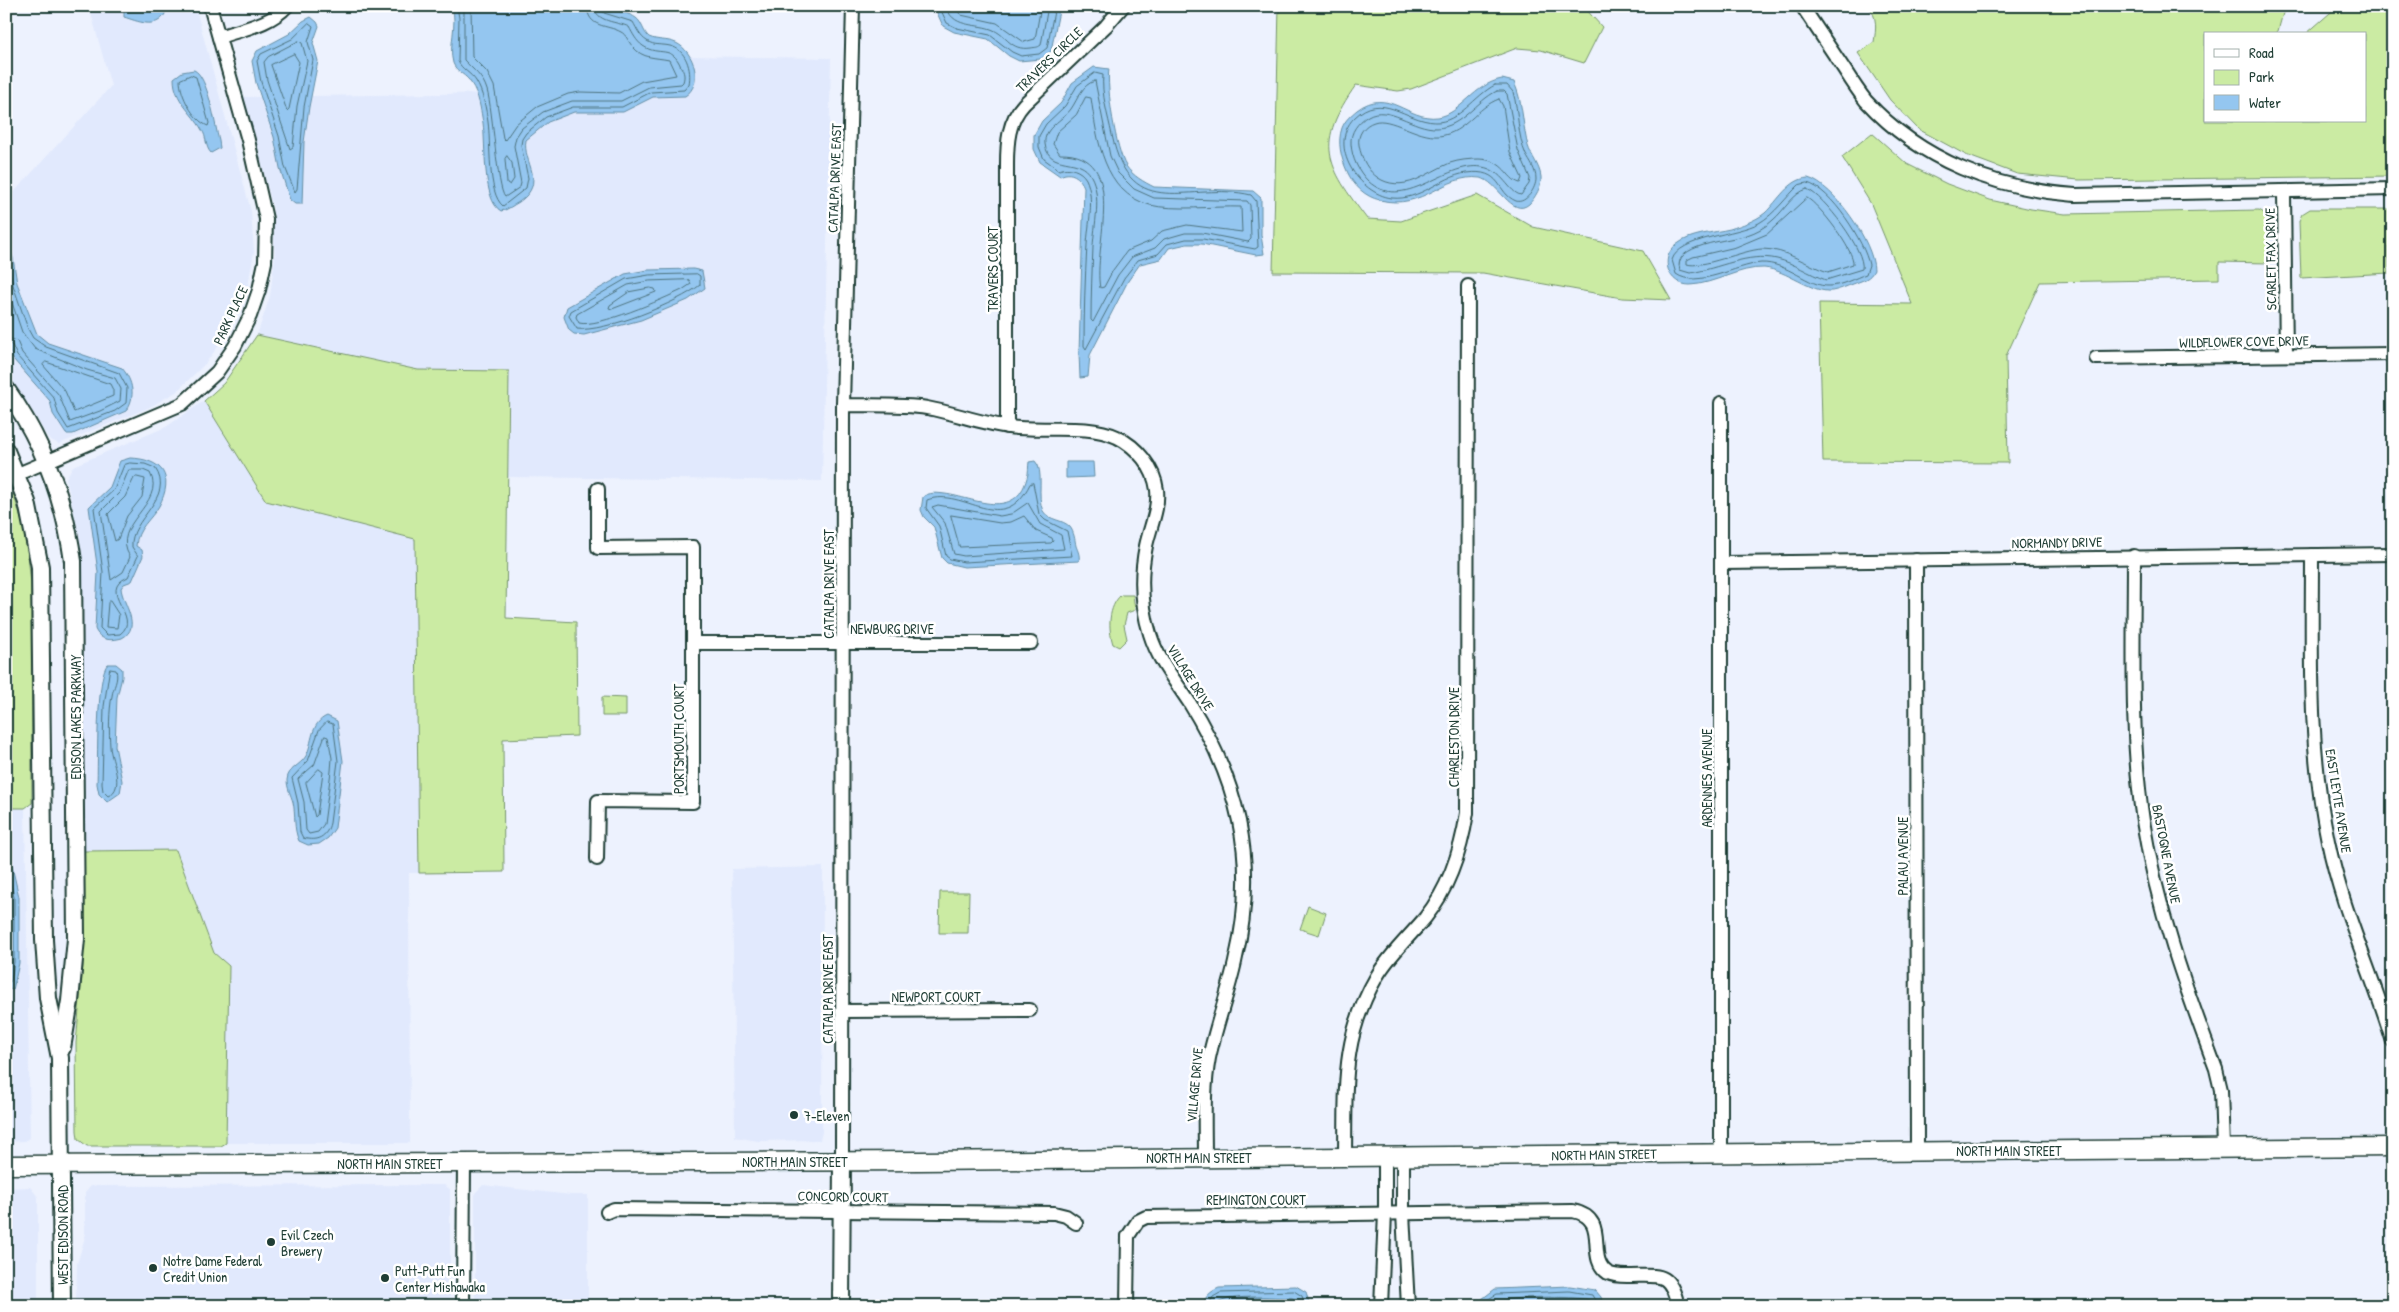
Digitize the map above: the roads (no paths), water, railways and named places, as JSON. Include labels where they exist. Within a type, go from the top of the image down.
[{"type":"main road","name":"NORTH MAIN STREET","points":[[6,1165],[62,1163],[842,1161],[2393,1147]]},
{"type":"street","name":"PARK PLACE","points":[[11,477],[182,404],[217,372],[235,346],[250,316],[259,290],[264,262],[266,219],[254,166],[210,6]]},
{"type":"street","points":[[219,37],[268,21],[279,15],[287,6]]},
{"type":"street","name":"CATALPA DRIVE EAST","points":[[842,1161],[843,405],[853,6]]},
{"type":"street","name":"TRAVERS CIRCLE","points":[[1016,113],[1106,26],[1123,6]]},
{"type":"street","points":[[1802,6],[1865,99],[1886,120],[1918,146],[1978,176],[2020,188],[2076,195],[2284,193],[2393,189]]},
{"type":"street","name":"TRAVERS COURT","points":[[1007,427],[1007,144],[1016,113]]},
{"type":"street","name":"SCARLET FAX DRIVE","points":[[2284,193],[2286,355]]},
{"type":"street","name":"CHARLESTON DRIVE","points":[[1345,1156],[1348,1050],[1364,1000],[1386,962],[1426,916],[1438,899],[1458,855],[1467,814],[1468,286]]},
{"type":"street","name":"WILDFLOWER COVE DRIVE","points":[[2096,358],[2393,354]]},
{"type":"street","name":"EDISON LAKES PARKWAY","points":[[6,389],[35,435],[48,462],[66,518],[74,583],[76,939],[70,1001],[60,1058]]},
{"type":"street","name":"ARDENNES AVENUE","points":[[1721,403],[1721,1153]]},
{"type":"street","name":"VILLAGE DRIVE","points":[[843,405],[928,408],[1007,427],[1087,430],[1117,437],[1131,446],[1151,470],[1158,500],[1147,544],[1142,575],[1143,600],[1150,633],[1162,662],[1200,719],[1219,757],[1234,800],[1243,845],[1246,885],[1244,913],[1236,962],[1220,1013],[1209,1059],[1204,1113],[1206,1157]]},
{"type":"street","name":"EDISON LAKES PARKWAY","points":[[6,451],[11,477],[27,502],[40,567],[44,940],[48,998],[60,1058],[62,1163]]},
{"type":"street","points":[[598,489],[598,548],[693,547],[693,643]]},
{"type":"street","name":"EAST LEYTE AVENUE","points":[[2312,554],[2314,737],[2322,810],[2337,878],[2393,1042]]},
{"type":"street","name":"NORMANDY DRIVE","points":[[1722,563],[2393,554]]},
{"type":"street","name":"BASTOGNE AVENUE","points":[[2134,556],[2136,756],[2143,820],[2153,874],[2168,937],[2216,1069],[2221,1090],[2223,1148]]},
{"type":"street","name":"PALAU AVENUE","points":[[1916,560],[1917,1151]]},
{"type":"street","name":"NEWBURG DRIVE","points":[[693,643],[1031,643]]},
{"type":"street","name":"PORTSMOUTH COURT","points":[[597,859],[598,801],[693,802],[693,643]]},
{"type":"street","name":"NEWPORT COURT","points":[[842,1011],[1030,1010]]},
{"type":"street","points":[[1380,1306],[1385,1213],[1385,1156]]},
{"type":"street","points":[[1403,1156],[1403,1213],[1408,1306]]},
{"type":"street","points":[[842,1161],[842,1306]]},
{"type":"street","name":"WEST EDISON ROAD","points":[[62,1163],[62,1306]]},
{"type":"street","points":[[463,1306],[464,1163]]},
{"type":"street","name":"CONCORD COURT","points":[[608,1212],[624,1209],[1054,1213],[1066,1216],[1076,1223]]},
{"type":"street","name":"REMINGTON COURT","points":[[1127,1306],[1128,1236],[1132,1228],[1146,1216],[1581,1213],[1594,1226],[1598,1258],[1607,1272],[1614,1276],[1654,1275],[1666,1279],[1673,1286],[1678,1306]]},
{"type":"water","points":[[548,5],[576,6],[623,12],[636,18],[649,37],[676,43],[688,53],[694,68],[694,84],[691,91],[685,96],[653,97],[623,112],[574,112],[548,122],[526,140],[527,157],[532,172],[532,187],[519,202],[501,211],[495,205],[488,184],[483,123],[478,97],[469,80],[453,63],[454,13],[452,6]]},
{"type":"water","points":[[124,6],[164,6],[165,14],[157,22],[140,22],[124,17]]},
{"type":"water","points":[[934,6],[1060,6],[1051,51],[1041,59],[1019,61],[1009,56],[988,39],[954,32],[943,26]]},
{"type":"water","points":[[311,17],[319,26],[313,43],[318,61],[304,142],[302,204],[295,204],[290,200],[280,168],[274,137],[256,83],[252,61],[257,51],[289,34],[303,21]]},
{"type":"water","points":[[1094,67],[1109,69],[1109,90],[1115,133],[1122,158],[1129,170],[1154,187],[1253,191],[1261,198],[1261,235],[1264,254],[1256,255],[1202,244],[1187,244],[1169,248],[1161,259],[1140,264],[1128,281],[1090,355],[1088,377],[1080,378],[1079,353],[1084,187],[1075,176],[1064,174],[1060,176],[1040,162],[1034,149],[1034,135],[1042,121],[1061,103],[1072,83]]},
{"type":"water","points":[[194,70],[199,74],[207,91],[219,141],[220,148],[211,153],[204,133],[180,100],[175,86],[174,78],[182,72]]},
{"type":"water","points":[[1502,79],[1514,82],[1521,104],[1528,146],[1540,173],[1539,188],[1529,204],[1517,207],[1486,180],[1480,178],[1467,178],[1455,181],[1421,197],[1395,202],[1369,196],[1360,190],[1353,181],[1343,161],[1340,139],[1342,128],[1350,116],[1357,110],[1368,104],[1379,102],[1389,103],[1427,117],[1438,117],[1454,110],[1483,87]]},
{"type":"water","points":[[1808,178],[1829,192],[1851,216],[1867,245],[1872,259],[1874,270],[1868,277],[1843,288],[1824,291],[1764,268],[1745,270],[1709,282],[1690,285],[1682,284],[1671,276],[1667,263],[1671,250],[1676,245],[1688,238],[1730,229],[1753,221],[1765,213],[1789,186],[1801,179]]},
{"type":"water","points":[[6,235],[13,258],[17,283],[37,334],[48,343],[122,368],[129,378],[132,389],[131,400],[126,411],[73,434],[66,434],[53,414],[50,401],[13,359],[6,342]]},
{"type":"water","points":[[693,269],[702,271],[705,288],[688,300],[641,320],[584,335],[574,334],[569,330],[564,317],[567,307],[625,274],[648,270]]},
{"type":"water","points":[[130,458],[141,459],[157,466],[162,471],[166,486],[159,506],[139,534],[136,546],[142,550],[143,556],[132,581],[124,584],[121,588],[130,614],[131,628],[122,638],[110,640],[100,636],[95,629],[98,572],[89,507],[110,487],[120,461]]},
{"type":"water","points":[[1035,461],[1038,465],[1040,477],[1040,499],[1043,511],[1049,517],[1070,527],[1074,536],[1079,561],[964,567],[947,563],[942,558],[934,527],[924,517],[921,510],[923,497],[939,493],[993,504],[1004,503],[1013,499],[1021,491],[1028,476],[1029,462]]},
{"type":"water","points":[[1066,462],[1093,462],[1094,477],[1066,478]]},
{"type":"water","points":[[108,664],[116,664],[122,669],[117,697],[115,746],[122,781],[120,793],[107,802],[99,794],[97,784],[101,684]]},
{"type":"water","points":[[327,716],[337,721],[343,761],[335,828],[328,838],[319,844],[308,845],[299,841],[297,836],[293,802],[287,780],[292,770],[306,756],[318,723]]},
{"type":"water","points":[[6,851],[9,853],[19,897],[19,963],[13,990],[9,989],[6,982]]},
{"type":"water","points":[[1296,1286],[1306,1292],[1310,1306],[1203,1306],[1208,1295],[1219,1288]]},
{"type":"water","points":[[1570,1286],[1595,1290],[1601,1297],[1603,1306],[1482,1306],[1482,1299],[1495,1289]]},
{"type":"place","name":"7-Eleven","points":[[794,1115]]},
{"type":"place","name":"Evil Czech Brewery","points":[[271,1242]]},
{"type":"place","name":"Notre Dame Federal Credit Union","points":[[153,1268]]},
{"type":"place","name":"Putt-Putt Fun Center Mishawaka","points":[[385,1278]]}]
